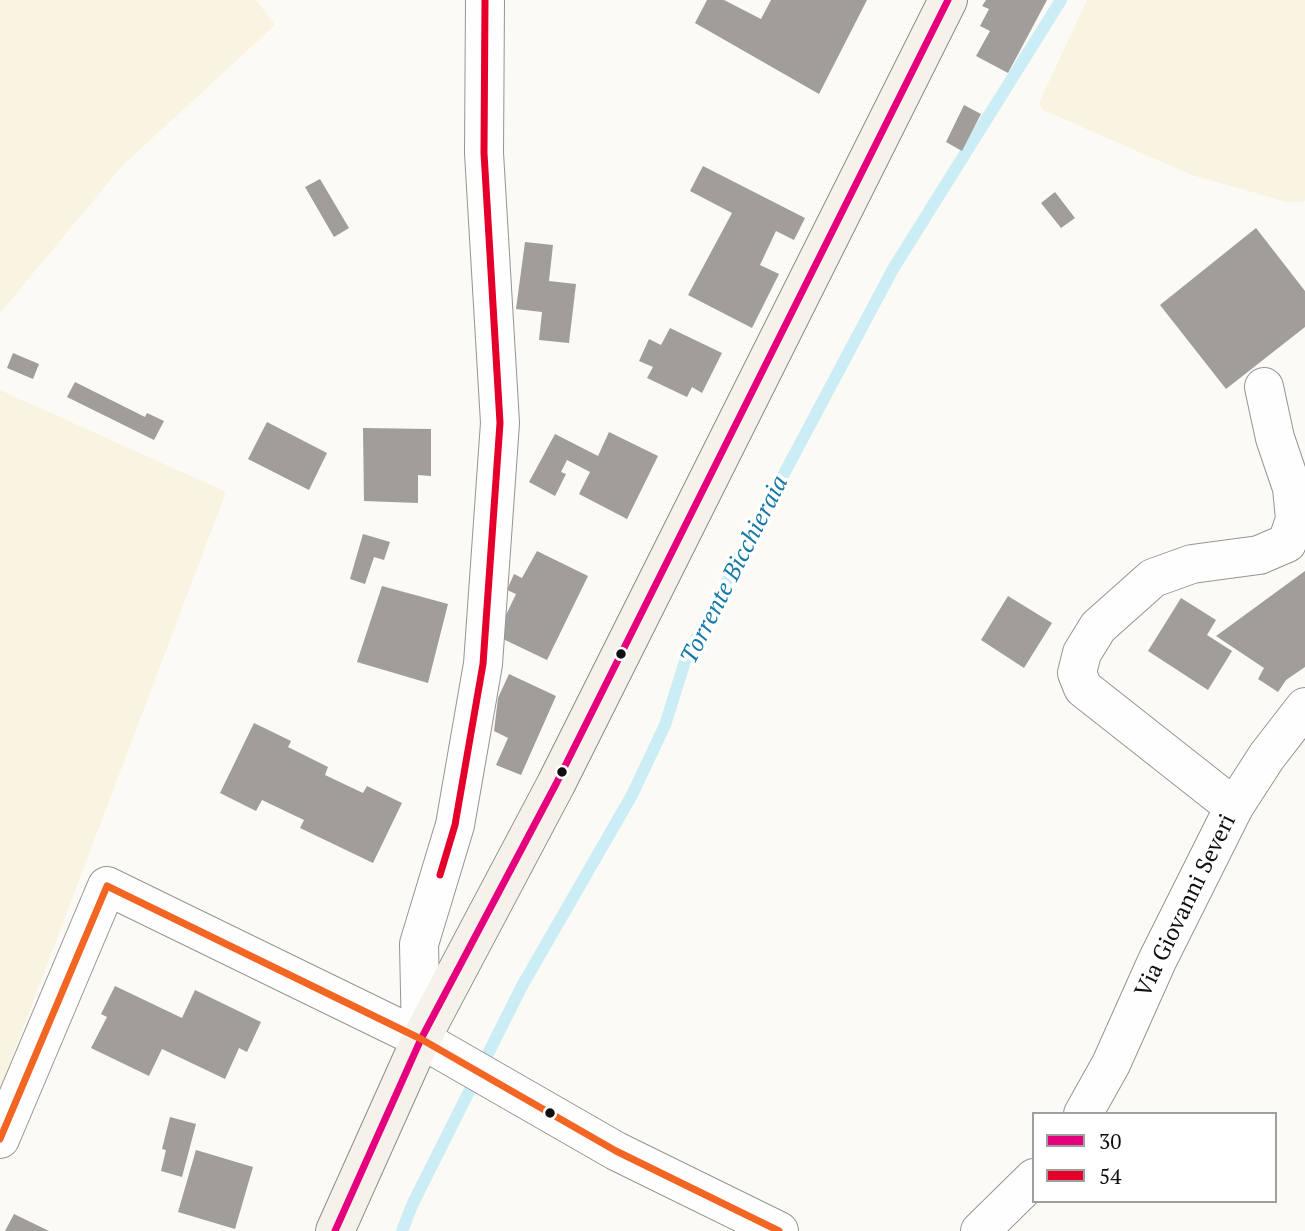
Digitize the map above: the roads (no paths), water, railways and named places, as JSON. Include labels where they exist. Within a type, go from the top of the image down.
[{"type":"main road","points":[[335,1231],[421,1039],[568,760],[948,0]]},
{"type":"street","points":[[421,1039],[419,944],[455,825],[483,664],[500,423],[484,153],[485,0]]},
{"type":"street","points":[[1234,807],[1083,688],[1077,673],[1082,653],[1098,627],[1153,579],[1192,564],[1259,555],[1287,543],[1295,519],[1292,488],[1275,438],[1264,387]]},
{"type":"street","name":"Via Giovanni Severi","points":[[1084,1112],[1111,1064],[1157,961],[1234,807],[1267,756],[1305,707]]},
{"type":"street","points":[[0,1139],[107,886],[421,1039],[616,1151],[779,1231]]},
{"type":"street","points":[[980,1231],[1032,1180]]},
{"type":"waterway","name":"Torrente Bicchieraia","points":[[402,1231],[413,1203],[522,986],[632,795],[665,725],[686,658],[893,269],[1061,0]]}]
